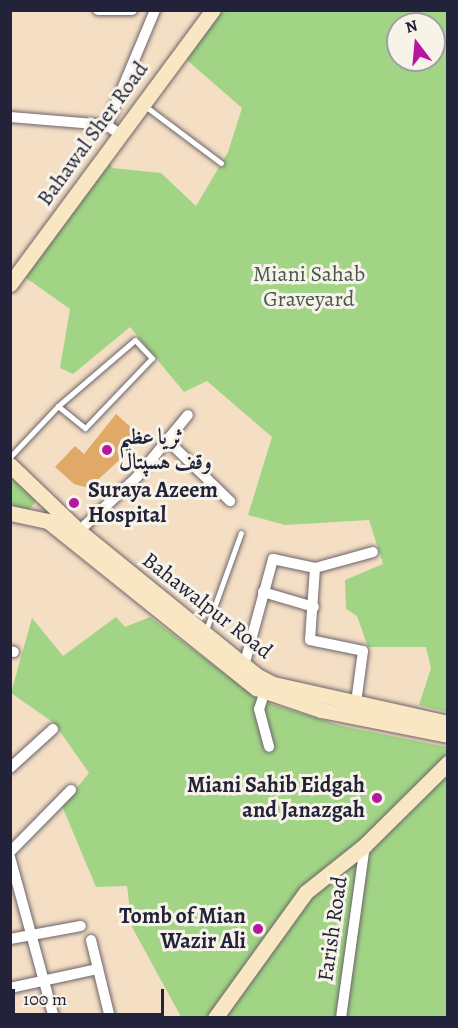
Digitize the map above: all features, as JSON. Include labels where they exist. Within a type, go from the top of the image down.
[{"type":"main road","name":"Bahawal Sher Road","points":[[10,284],[122,136],[213,10]]},
{"type":"main road","name":"Bahawalpur Road","points":[[10,465],[79,531],[244,666],[273,684],[447,723]]},
{"type":"main road","name":"Bahawalpur Road","points":[[10,513],[48,521],[233,673],[265,691],[348,716],[447,735]]},
{"type":"main road","points":[[215,1017],[306,892],[365,845],[447,763]]},
{"type":"street","points":[[98,10],[132,10]]},
{"type":"street","points":[[107,125],[155,10]]},
{"type":"street","points":[[10,117],[107,125],[122,136]]},
{"type":"street","points":[[79,531],[167,440],[188,415]]},
{"type":"street","points":[[167,440],[230,501]]},
{"type":"street","points":[[244,666],[273,559],[315,568],[373,552]]},
{"type":"street","points":[[315,568],[310,640],[363,651],[356,703]]},
{"type":"street","points":[[263,592],[314,607]]},
{"type":"street","points":[[265,691],[259,709],[269,747]]},
{"type":"street","points":[[10,768],[53,729]]},
{"type":"street","points":[[54,1017],[46,980],[11,857],[71,790]]},
{"type":"street","name":"Farish Road","points":[[341,1017],[365,845]]},
{"type":"street","points":[[10,939],[81,926]]},
{"type":"street","points":[[91,940],[110,1017]]},
{"type":"street","points":[[10,988],[98,969]]},
{"type":"lane","points":[[144,105],[221,163]]},
{"type":"lane","points":[[10,457],[58,406],[135,340],[152,358],[85,428],[58,406]]},
{"type":"lane","points":[[204,634],[241,533]]},
{"type":"green space","name":"Miani Sahab Graveyard","points":[[223,11],[447,11],[447,712],[419,705],[431,668],[426,647],[368,647],[357,616],[346,609],[345,580],[383,564],[369,520],[285,525],[248,515],[272,437],[207,381],[184,392],[130,327],[73,374],[60,368],[70,309],[19,273],[107,156],[112,168],[161,173],[196,206],[228,152],[242,108],[180,54]]},
{"type":"green space","points":[[10,477],[36,501],[29,510],[11,505]]},
{"type":"green space","points":[[116,617],[125,627],[150,617],[261,701],[342,726],[447,747],[447,1017],[181,1017],[132,927],[127,886],[96,887],[62,806],[89,773],[54,723],[11,693],[32,618],[63,656]]},
{"type":"building","name":"ثریا عظیم وقف ہسپتال","points":[[116,414],[143,438],[89,488],[74,484],[55,467],[75,446],[84,454]]},
{"type":"place","name":"ثریا عظیم وقف ہسپتال","points":[[107,450]]},
{"type":"place","name":"Suraya Azeem Hospital","points":[[74,503]]},
{"type":"place","name":"Miani Sahib Eidgah and Janazgah","points":[[377,798]]},
{"type":"place","name":"Tomb of Mian Wazir Ali","points":[[258,929]]}]
